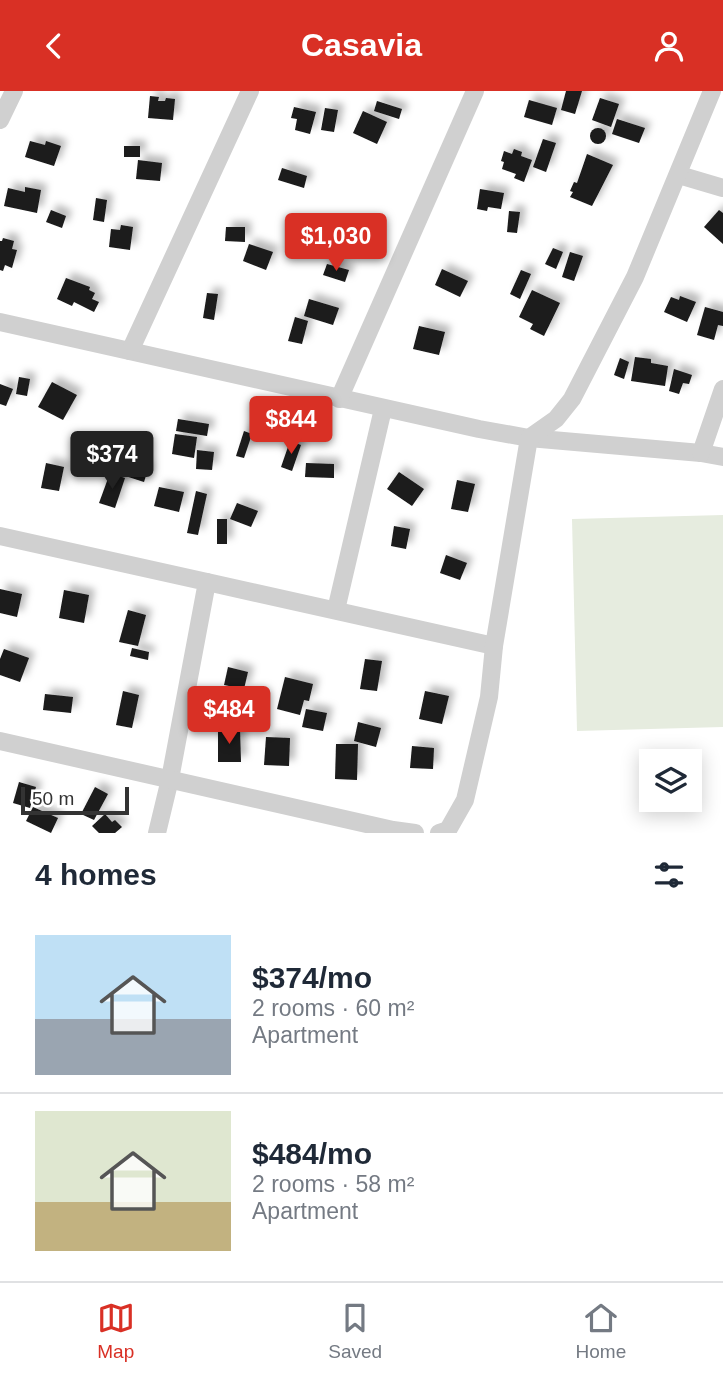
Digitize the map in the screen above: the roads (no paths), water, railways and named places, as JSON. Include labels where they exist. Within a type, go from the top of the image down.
[{"type":"street","points":[[0,120],[13,91]]},
{"type":"street","points":[[130,351],[250,91]]},
{"type":"street","points":[[338,399],[475,91]]},
{"type":"street","points":[[439,833],[449,830],[465,800],[489,697],[494,646],[529,438],[556,419],[572,399],[635,277],[715,94]]},
{"type":"street","points":[[679,175],[723,188]]},
{"type":"street","points":[[0,322],[383,409],[529,438],[723,457]]},
{"type":"street","points":[[701,453],[723,389]]},
{"type":"street","points":[[336,610],[383,409]]},
{"type":"street","points":[[0,536],[494,646]]},
{"type":"street","points":[[157,833],[170,779],[207,582]]},
{"type":"street","points":[[0,741],[393,832],[415,833]]}]
